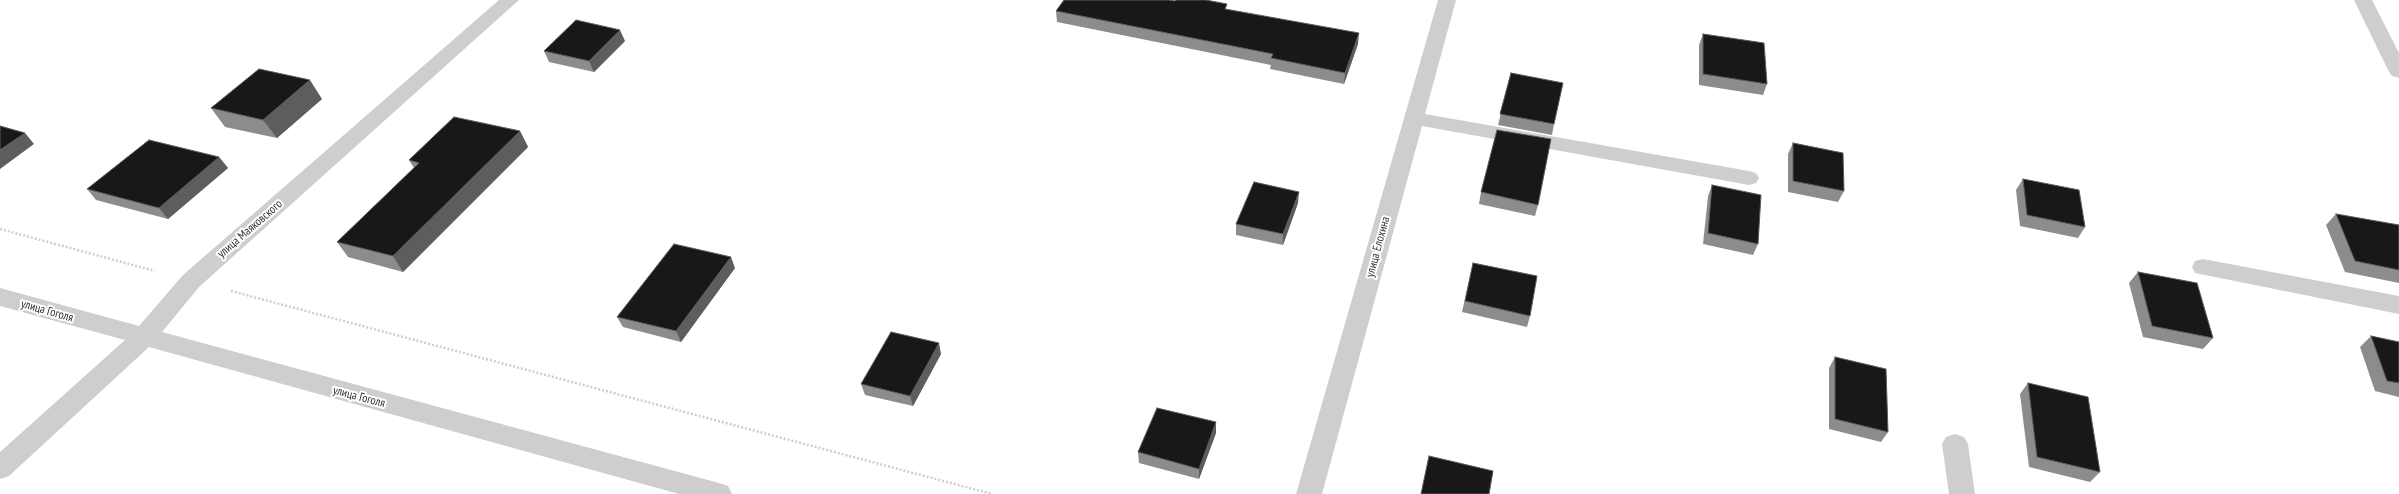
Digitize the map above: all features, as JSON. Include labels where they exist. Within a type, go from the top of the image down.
[{"type":"street","name":"улица Маяковского","points":[[0,468],[143,338],[192,281],[510,0]]},
{"type":"street","name":"улица Елохина","points":[[1309,494],[1447,0]]},
{"type":"street","points":[[2363,0],[2399,72]]},
{"type":"street","points":[[1413,118],[1749,178]]},
{"type":"street","points":[[2203,267],[2399,305]]},
{"type":"street","name":"улица Гоголя","points":[[0,297],[143,338],[719,494]]},
{"type":"street","points":[[1956,444],[1962,494]]},
{"type":"path","points":[[0,229],[992,494]]},
{"type":"building","points":[[1064,0],[1206,0],[1227,4],[1225,9],[1359,33],[1345,73],[1271,58],[1273,54],[1056,11]]},
{"type":"building","points":[[576,20],[620,30],[589,61],[544,51]]},
{"type":"building","points":[[1703,34],[1764,43],[1767,84],[1703,74]]},
{"type":"building","points":[[259,69],[310,80],[263,120],[211,108]]},
{"type":"building","points":[[1511,73],[1563,83],[1554,124],[1500,114]]},
{"type":"building","points":[[454,117],[520,131],[393,256],[337,242],[419,163],[409,160]]},
{"type":"building","points":[[0,126],[25,133],[0,150]]},
{"type":"building","points":[[1497,130],[1551,139],[1538,205],[1481,192]]},
{"type":"building","points":[[149,140],[219,157],[159,208],[87,189]]},
{"type":"building","points":[[1793,143],[1843,153],[1844,191],[1793,181]]},
{"type":"building","points":[[2023,179],[2079,190],[2085,227],[2027,215]]},
{"type":"building","points":[[1254,182],[1299,192],[1283,234],[1236,224]]},
{"type":"building","points":[[1712,185],[1761,195],[1758,244],[1708,233]]},
{"type":"building","points":[[2336,214],[2399,225],[2399,270],[2355,261]]},
{"type":"building","points":[[674,244],[731,257],[676,331],[617,317]]},
{"type":"building","points":[[1473,263],[1537,276],[1530,316],[1465,301]]},
{"type":"building","points":[[2138,272],[2197,283],[2213,338],[2152,326]]},
{"type":"building","points":[[891,332],[939,343],[910,396],[861,384]]},
{"type":"building","points":[[2371,336],[2399,342],[2399,383],[2387,381]]},
{"type":"building","points":[[1835,357],[1886,369],[1888,432],[1835,419]]},
{"type":"building","points":[[2028,383],[2088,397],[2100,472],[2037,457]]},
{"type":"building","points":[[1157,408],[1216,422],[1199,469],[1138,452]]},
{"type":"building","points":[[1429,456],[1493,471],[1489,494],[1421,494]]}]
